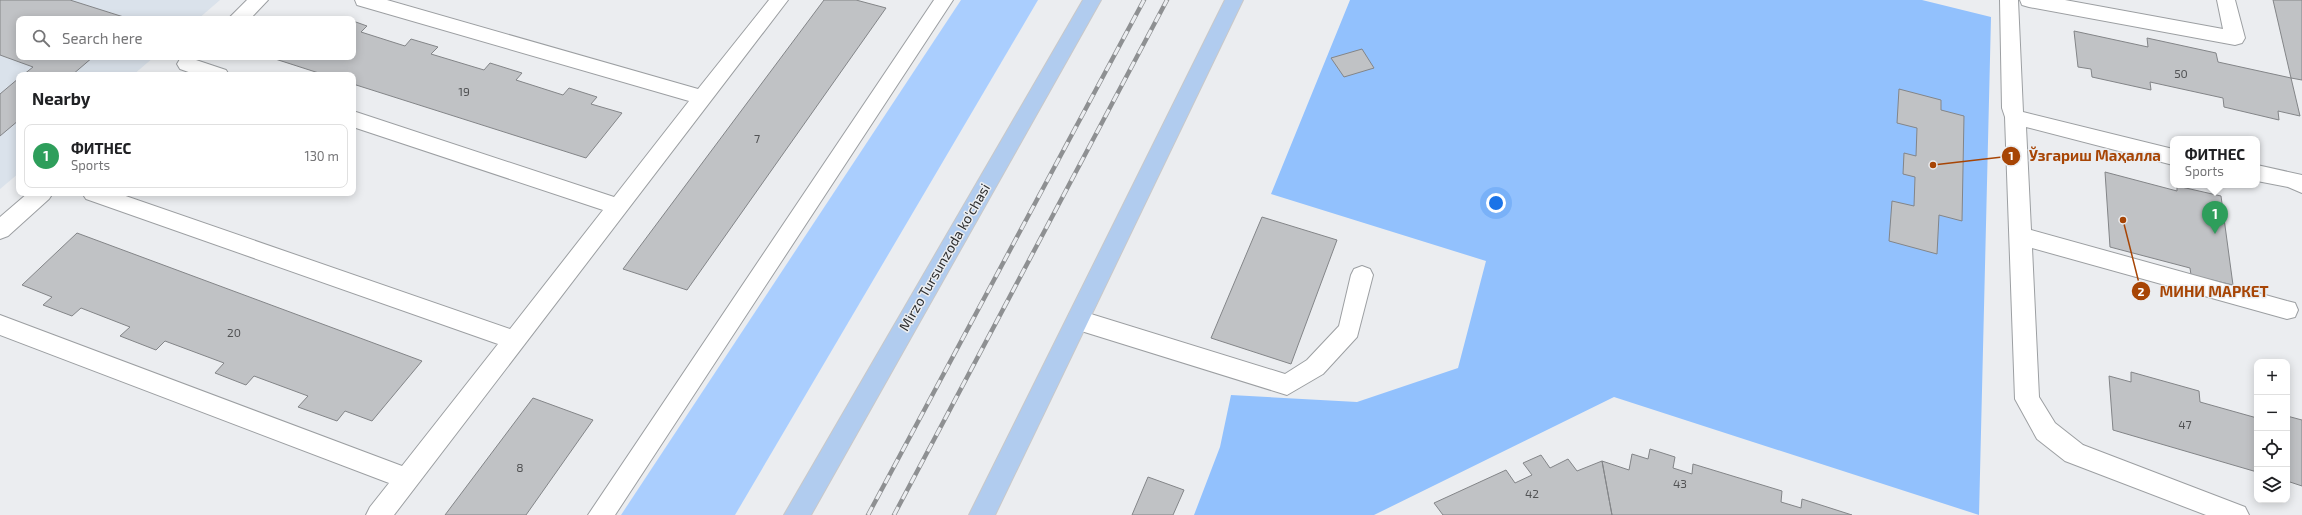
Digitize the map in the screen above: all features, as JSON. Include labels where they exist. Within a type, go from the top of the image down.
[{"type":"main road","name":"Mirzo Tursunzoda ko'chasi","points":[[797,515],[1092,0]]},
{"type":"main road","points":[[982,515],[1234,0]]},
{"type":"street","points":[[241,16],[258,0]]},
{"type":"street","points":[[364,0],[703,98]]},
{"type":"street","points":[[379,515],[779,0]]},
{"type":"street","points":[[602,515],[944,0]]},
{"type":"street","points":[[2009,0],[2012,108],[2015,117],[2027,399],[2046,431],[2074,453],[2236,515]]},
{"type":"street","points":[[2029,0],[2103,6],[2234,38],[2226,0]]},
{"type":"street","points":[[186,65],[209,72]]},
{"type":"street","points":[[2015,117],[2170,156]]},
{"type":"street","points":[[356,120],[618,207]]},
{"type":"street","points":[[2260,174],[2293,180],[2302,186]]},
{"type":"street","points":[[0,230],[39,196]]},
{"type":"street","points":[[102,196],[514,340]]},
{"type":"street","points":[[2020,236],[2287,310]]},
{"type":"street","points":[[1078,320],[1287,385],[1315,367],[1349,330],[1362,275]]},
{"type":"street","points":[[0,325],[406,479]]},
{"type":"shaded area","points":[[0,0],[220,0],[201,16],[16,16],[16,60],[150,60],[136,72],[16,72],[16,176],[0,189]]},
{"type":"shaded area","points":[[961,0],[1038,0],[735,515],[621,515]]},
{"type":"shaded area","points":[[1350,0],[1922,0],[1991,17],[1979,515],[1614,397],[1374,515],[1194,515],[1220,447],[1231,395],[1357,402],[1458,368],[1486,261],[1271,194]]},
{"type":"building","points":[[0,0],[70,0],[121,16],[16,16],[16,60],[90,60],[76,72],[27,72],[33,67],[0,55]]},
{"type":"building","points":[[824,0],[856,0],[886,8],[687,290],[623,269]]},
{"type":"building","points":[[2273,0],[2302,0],[2302,80],[2291,78]]},
{"type":"building","points":[[356,22],[367,26],[361,32],[405,46],[411,39],[438,47],[431,54],[484,70],[490,63],[522,73],[516,80],[563,95],[569,88],[597,97],[591,104],[622,113],[586,158],[356,85],[356,72],[316,72],[278,60],[356,60]]},
{"type":"building","points":[[2074,31],[2148,47],[2147,38],[2216,53],[2218,62],[2291,78],[2300,116],[2278,111],[2279,120],[2224,107],[2223,98],[2150,82],[2151,90],[2092,77],[2091,69],[2078,67]]},
{"type":"building","points":[[1362,49],[1374,68],[1344,77],[1331,58]]},
{"type":"building","points":[[16,81],[16,123],[0,136],[0,94]]},
{"type":"building","points":[[1899,89],[1941,100],[1941,110],[1964,116],[1962,221],[1939,215],[1937,254],[1889,241],[1892,201],[1914,206],[1915,177],[1903,174],[1904,153],[1916,156],[1917,128],[1897,123]]},
{"type":"building","points":[[2105,172],[2177,191],[2177,188],[2186,188],[2221,196],[2233,285],[2191,275],[2190,268],[2110,247]]},
{"type":"building","points":[[1262,217],[1337,240],[1291,364],[1211,338]]},
{"type":"building","points":[[77,233],[422,361],[372,421],[345,411],[337,421],[298,407],[308,396],[254,376],[246,385],[215,373],[224,363],[165,341],[156,350],[120,336],[130,327],[81,308],[72,316],[43,305],[52,297],[22,285]]},
{"type":"building","points":[[2131,372],[2199,391],[2200,402],[2254,417],[2254,471],[2113,430],[2109,376],[2131,382]]},
{"type":"building","points":[[533,398],[593,420],[526,515],[445,515]]},
{"type":"building","points":[[2290,417],[2302,420],[2302,486],[2290,482]]},
{"type":"building","points":[[1650,449],[1675,457],[1673,468],[1692,474],[1693,464],[1782,491],[1781,502],[1801,508],[1802,499],[1852,515],[1612,515],[1602,461],[1629,470],[1632,454],[1648,459]]},
{"type":"building","points":[[1541,455],[1550,468],[1568,459],[1577,471],[1602,461],[1612,515],[1443,515],[1434,503],[1506,470],[1515,483],[1532,475],[1523,463]]},
{"type":"building","points":[[1148,477],[1184,490],[1173,515],[1132,515]]},
{"type":"railway","points":[[868,515],[1144,0]]},
{"type":"railway","points":[[894,515],[1167,0]]},
{"type":"place","name":"Ўзгариш Маҳалла","points":[[1933,165]]},
{"type":"place","name":"МИНИ МАРКЕТ","points":[[2123,220]]},
{"type":"place","name":"ФИТНЕС","points":[[2215,234]]}]
